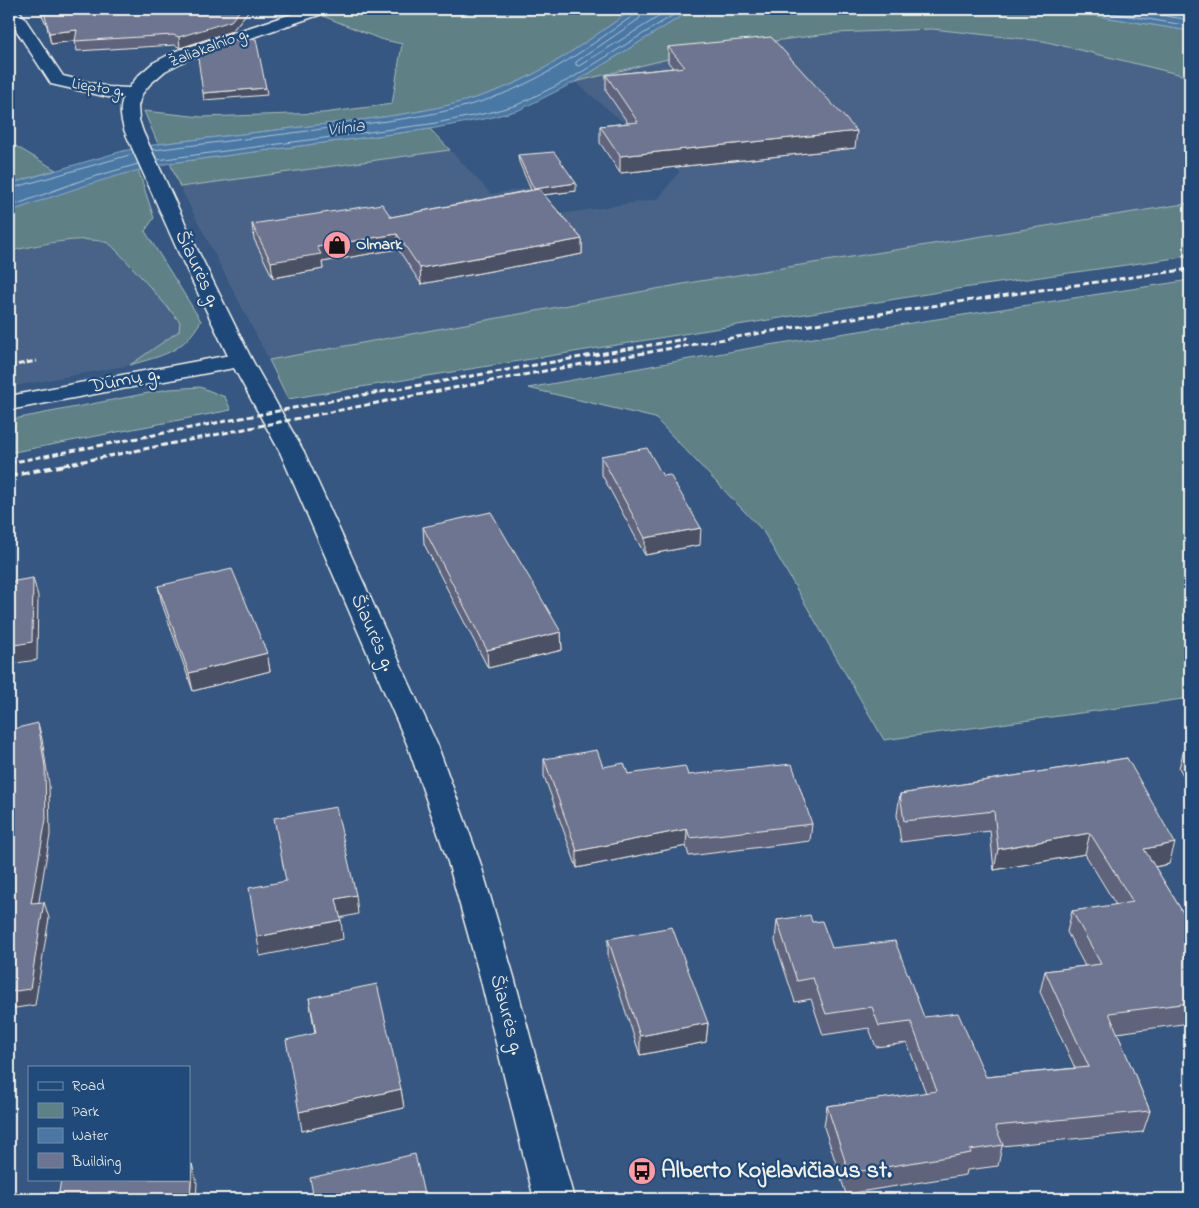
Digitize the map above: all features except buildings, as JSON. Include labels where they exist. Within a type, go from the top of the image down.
[{"type":"street","name":"Žaliakalnio g.","points":[[134,93],[144,80],[159,67],[182,55],[322,9]]},
{"type":"street","name":"Liepto g.","points":[[9,12],[15,16],[57,80],[108,92],[134,93]]},
{"type":"street","name":"Šiaurės g.","points":[[134,93],[129,106],[130,120],[134,132],[240,360],[292,452],[422,744],[464,862],[497,977],[554,1199]]},
{"type":"street","name":"Dūmų g.","points":[[9,403],[240,360]]},
{"type":"shaded area","points":[[933,29],[1043,41],[1190,77],[1190,203],[694,282],[269,360],[180,187],[450,150],[491,194],[528,188],[554,215],[658,199],[679,172],[656,118],[622,121],[575,82],[704,50],[835,33]]},
{"type":"shaded area","points":[[90,240],[110,243],[180,322],[179,331],[130,365],[9,387],[9,251],[66,241]]},
{"type":"green space","points":[[352,9],[634,9],[566,56],[522,80],[499,90],[451,105],[377,118],[158,144],[144,111],[202,117],[323,113],[392,104],[402,44],[380,39],[323,16]]},
{"type":"green space","points":[[693,9],[1055,9],[1190,31],[1190,77],[1043,41],[932,29],[835,33],[704,50],[575,82]]},
{"type":"green space","points":[[430,129],[450,150],[180,187],[170,163]]},
{"type":"green space","points":[[9,145],[14,145],[56,170],[9,184]]},
{"type":"green space","points":[[138,169],[154,218],[145,231],[201,321],[187,340],[171,351],[130,365],[179,331],[180,322],[131,266],[108,243],[72,240],[9,251],[9,212],[85,184]]},
{"type":"green space","points":[[1190,203],[1190,256],[963,288],[288,399],[269,360],[694,282]]},
{"type":"green space","points":[[1190,280],[1190,698],[884,740],[763,531],[655,418],[528,388],[762,346]]},
{"type":"green space","points":[[200,387],[225,397],[231,410],[9,453],[9,420],[169,389]]},
{"type":"water","name":"Vilnia","points":[[634,9],[693,9],[575,82],[519,110],[489,118],[430,129],[149,167],[109,178],[9,212],[9,184],[123,151],[158,144],[402,114],[451,105],[475,98],[522,80],[566,56]]},
{"type":"water","points":[[1055,9],[1190,9],[1190,31]]},
{"type":"railway","points":[[64,465],[469,385],[632,355],[832,321],[1190,269]]},
{"type":"railway","points":[[9,463],[340,399],[685,339]]},
{"type":"railway","points":[[9,366],[37,361]]},
{"type":"railway","points":[[9,476],[70,464]]},
{"type":"place","name":"Olmark","points":[[337,245]]},
{"type":"place","name":"Alberto Kojelavičiaus st.","points":[[642,1171]]}]
